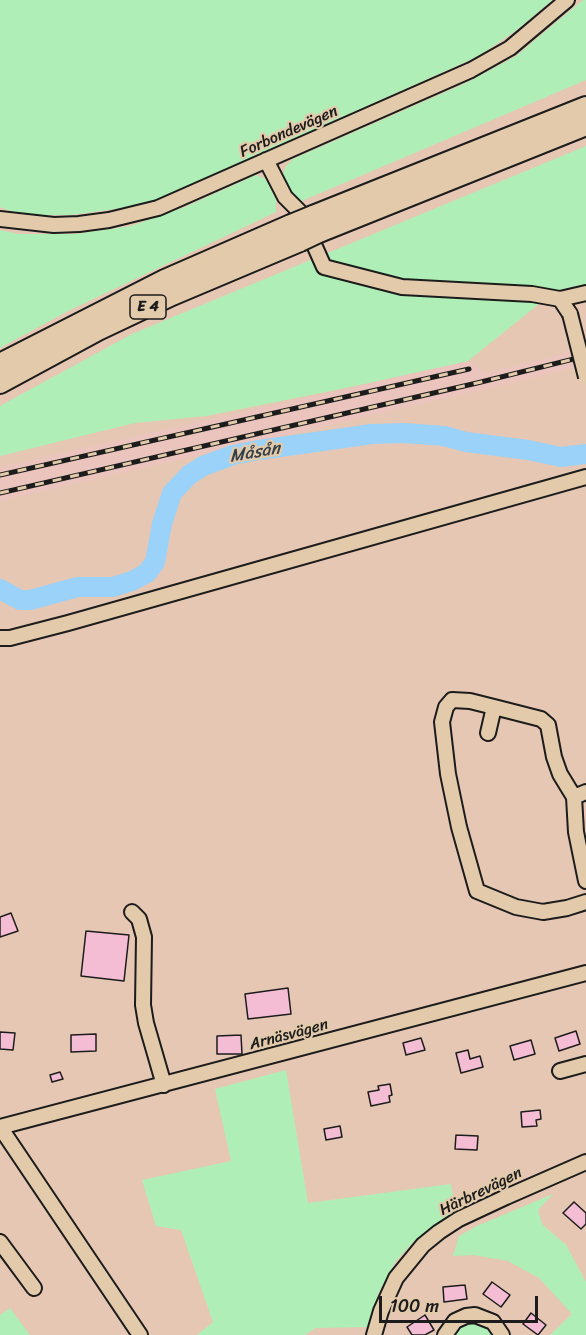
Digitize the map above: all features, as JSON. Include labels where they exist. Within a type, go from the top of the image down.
[{"type":"highway","name":"E 4","points":[[0,383],[99,330],[296,233],[586,107]]},
{"type":"highway","name":"E 4","points":[[316,224],[586,125]]},
{"type":"highway","name":"E 4","points":[[0,364],[165,280],[296,233]]},
{"type":"street","name":"Forbondevägen","points":[[0,219],[54,225],[109,220],[158,208],[471,70],[510,48],[567,0]]},
{"type":"street","points":[[266,160],[285,197],[299,211],[324,267],[402,287],[532,294],[560,299],[586,293]]},
{"type":"street","points":[[560,299],[570,314],[586,377]]},
{"type":"street","points":[[0,638],[10,638],[68,623],[586,477]]},
{"type":"street","points":[[586,880],[576,832],[580,794],[560,774],[548,725],[541,719],[470,700],[452,700],[446,707],[442,722],[448,774],[459,827],[477,891],[516,907],[543,912],[586,902]]},
{"type":"street","points":[[488,733],[494,707]]},
{"type":"street","points":[[132,912],[139,919],[144,937],[143,1005],[164,1084]]},
{"type":"street","name":"Arnäsvägen","points":[[0,1127],[586,973]]},
{"type":"street","points":[[560,1071],[586,1064]]},
{"type":"street","points":[[0,1127],[140,1335]]},
{"type":"street","name":"Härbrevägen","points":[[374,1335],[381,1311],[396,1278],[423,1245],[459,1219],[586,1162]]},
{"type":"street","points":[[0,1242],[34,1288]]},
{"type":"street","points":[[445,1335],[455,1321],[475,1315],[493,1322],[502,1335]]},
{"type":"shaded area","points":[[586,348],[586,365],[0,501],[0,467],[468,361],[487,373]]},
{"type":"green space","points":[[0,0],[552,0],[517,30],[477,57],[144,205],[72,215],[20,215],[0,207]]},
{"type":"green space","points":[[583,0],[586,0],[586,80],[297,203],[283,175],[286,166],[293,159],[466,83],[516,56]]},
{"type":"green space","points":[[586,146],[586,284],[555,291],[468,361],[206,416],[135,423],[0,456],[0,406],[132,334]]},
{"type":"green space","points":[[256,175],[266,179],[276,200],[276,212],[68,311],[0,348],[0,230],[19,234],[75,234],[131,226],[185,207]]},
{"type":"green space","points":[[286,1070],[308,1203],[451,1184],[455,1212],[415,1240],[396,1261],[378,1294],[370,1327],[316,1328],[305,1335],[197,1335],[213,1322],[181,1230],[156,1226],[142,1180],[231,1161],[215,1089]]},
{"type":"green space","points":[[553,1194],[538,1210],[542,1224],[566,1245],[586,1282],[586,1335],[550,1335],[572,1314],[539,1278],[508,1261],[473,1255],[453,1256],[459,1236]]},
{"type":"green space","points":[[10,1308],[30,1335],[0,1335],[0,1315]]},
{"type":"green space","points":[[474,1320],[485,1324],[495,1335],[452,1335],[463,1323]]},
{"type":"building","points":[[11,913],[18,931],[0,937],[0,917]]},
{"type":"building","points":[[86,931],[129,935],[124,981],[81,976]]},
{"type":"building","points":[[288,988],[291,1014],[248,1019],[245,994]]},
{"type":"building","points":[[576,1031],[580,1044],[559,1051],[555,1038]]},
{"type":"building","points":[[0,1032],[15,1033],[13,1050],[0,1049]]},
{"type":"building","points":[[96,1034],[96,1051],[71,1052],[71,1035]]},
{"type":"building","points":[[241,1035],[242,1054],[217,1054],[217,1036]]},
{"type":"building","points":[[421,1038],[425,1050],[406,1055],[403,1043]]},
{"type":"building","points":[[531,1040],[535,1054],[514,1060],[510,1046]]},
{"type":"building","points":[[468,1050],[470,1059],[480,1056],[483,1067],[461,1073],[456,1053]]},
{"type":"building","points":[[60,1072],[63,1079],[52,1082],[50,1075]]},
{"type":"building","points":[[390,1084],[392,1095],[389,1096],[390,1102],[371,1106],[368,1092],[379,1090],[378,1086]]},
{"type":"building","points":[[540,1110],[541,1119],[536,1120],[537,1126],[522,1127],[521,1112]]},
{"type":"building","points":[[340,1126],[342,1137],[326,1140],[324,1129]]},
{"type":"building","points":[[456,1135],[478,1136],[477,1150],[455,1149]]},
{"type":"building","points":[[574,1202],[586,1213],[586,1224],[581,1229],[563,1213]]},
{"type":"building","points":[[492,1282],[510,1295],[501,1307],[483,1294]]},
{"type":"building","points":[[465,1285],[467,1299],[444,1302],[443,1287]]},
{"type":"building","points":[[531,1313],[546,1325],[538,1335],[523,1324]]},
{"type":"building","points":[[425,1315],[434,1330],[425,1335],[412,1335],[407,1327]]},
{"type":"waterway","name":"Måsån","points":[[0,589],[20,600],[30,600],[78,587],[113,587],[147,573],[155,562],[162,524],[172,493],[189,475],[203,466],[233,455],[372,434],[404,433],[444,436],[466,442],[561,457],[586,454]]},
{"type":"railway","points":[[0,493],[586,356]]},
{"type":"railway","points":[[0,475],[469,369]]}]
